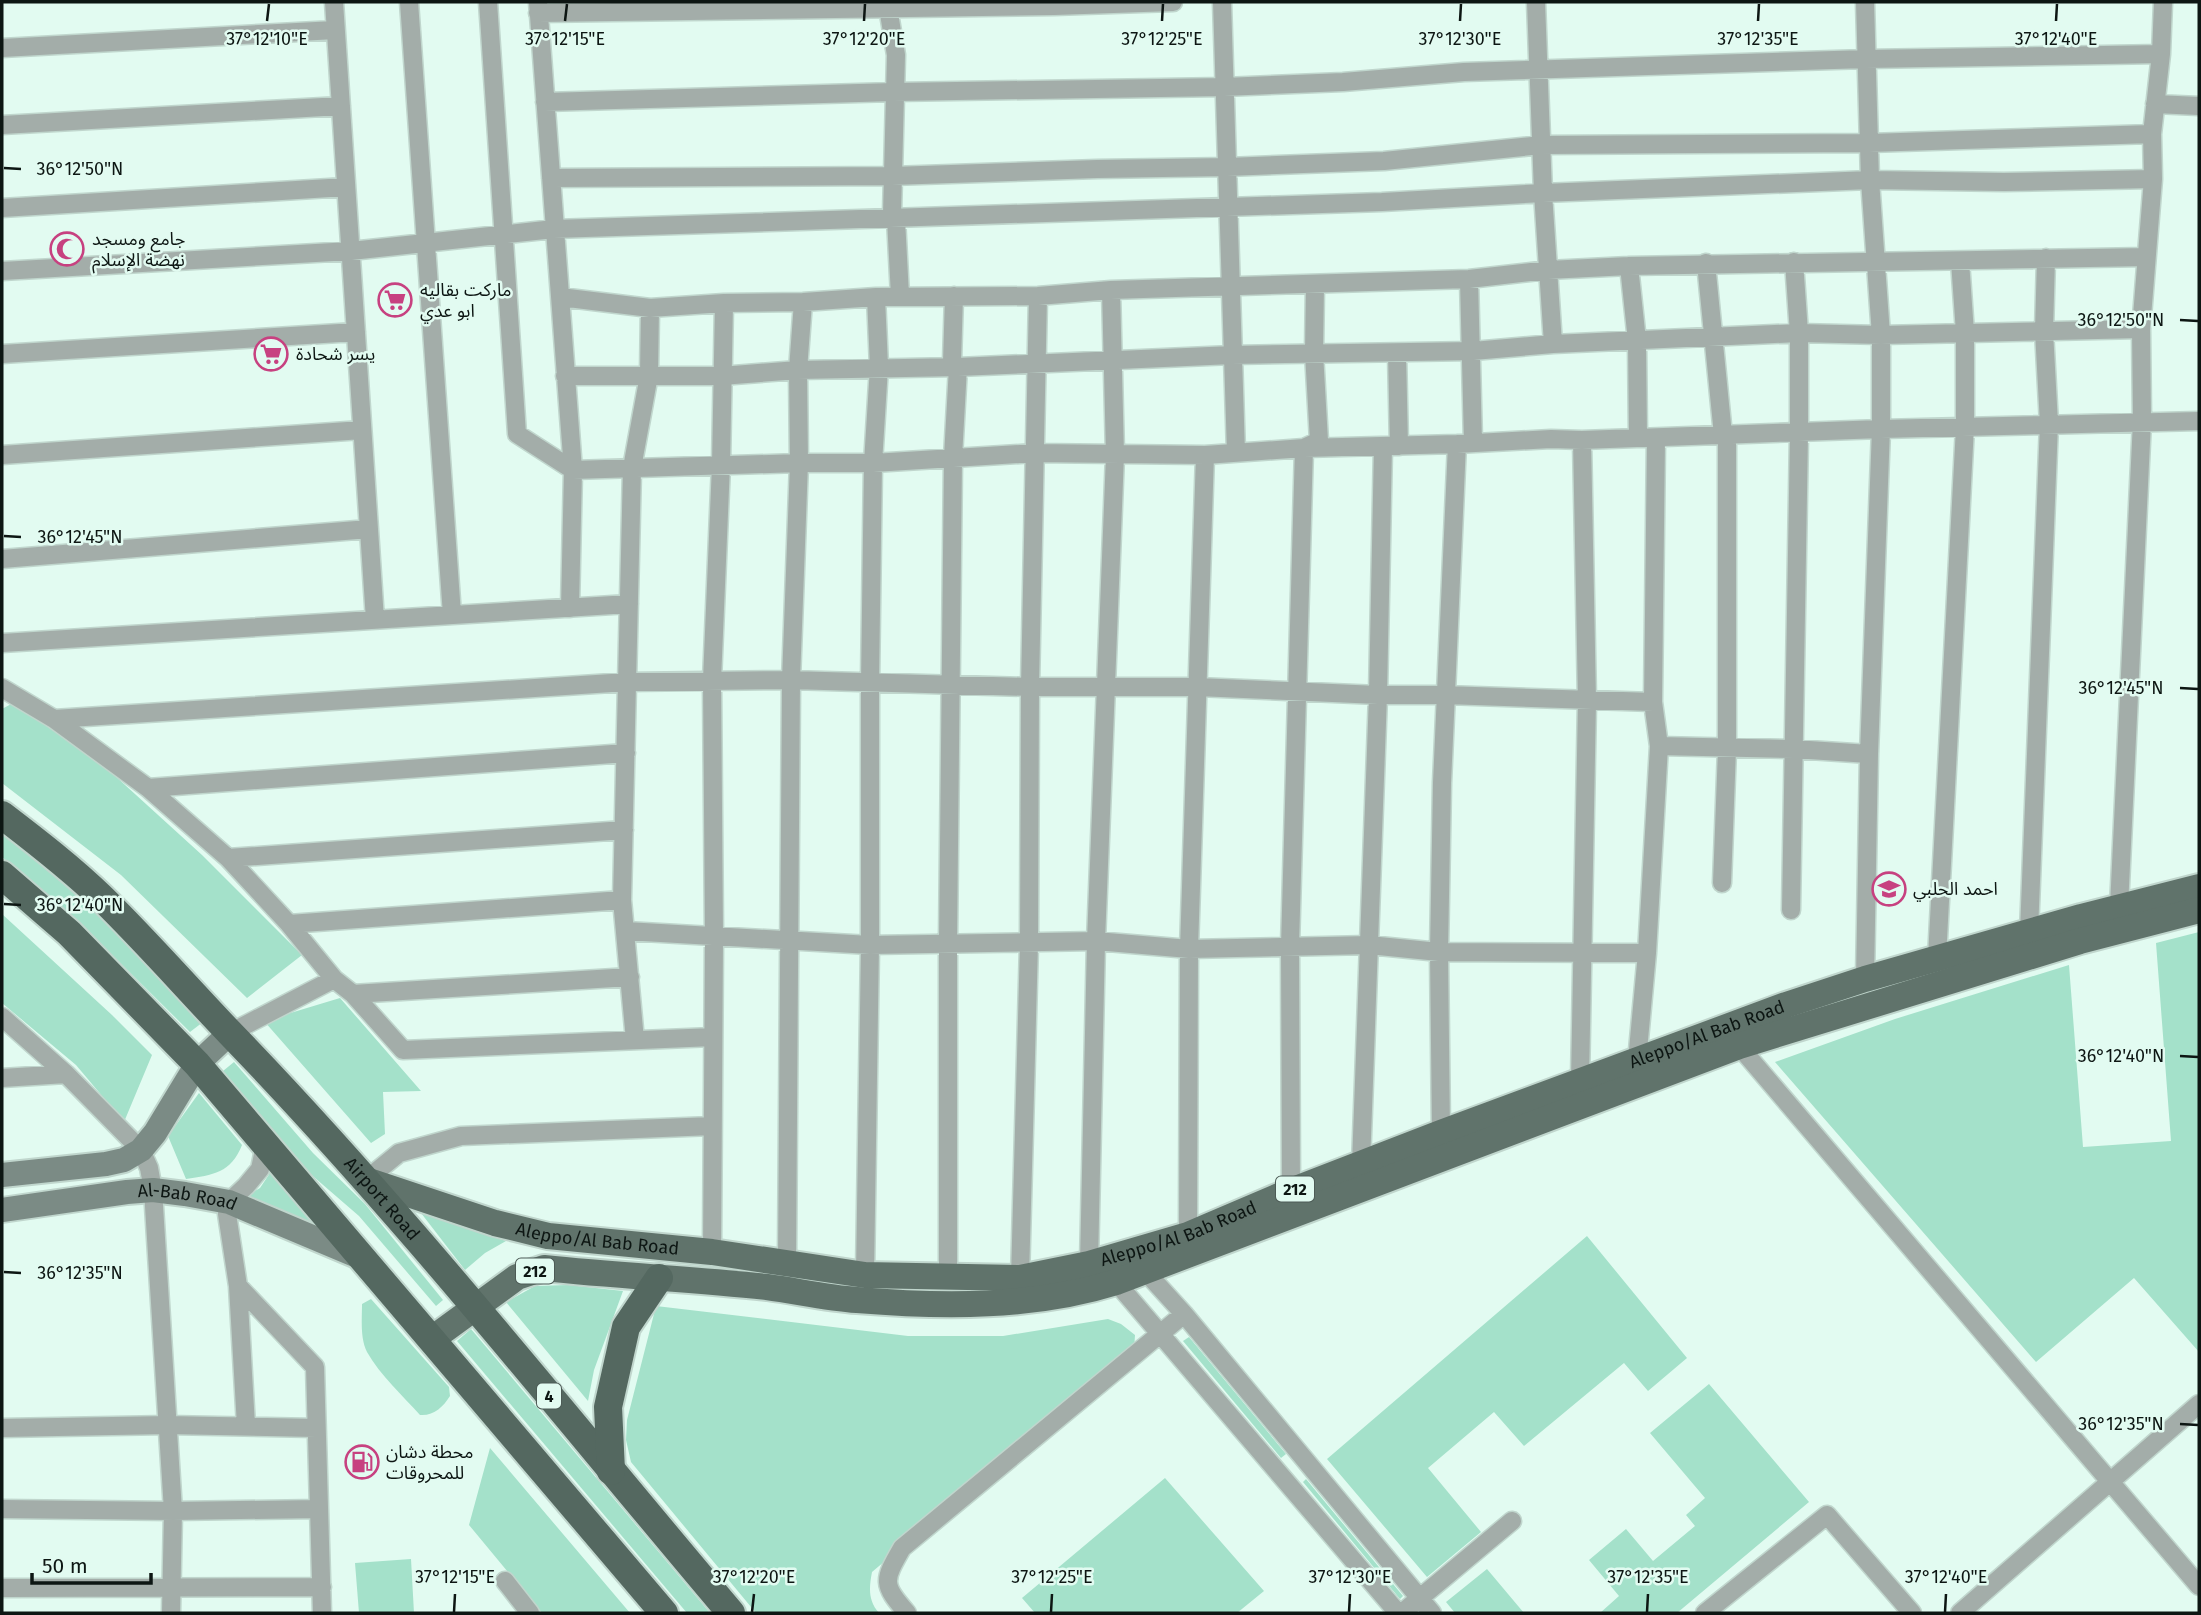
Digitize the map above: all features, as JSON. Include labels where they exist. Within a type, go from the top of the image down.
[{"type":"highway","name":"Airport Road","points":[[2,815],[101,898],[366,1180],[475,1306],[731,1613]]},
{"type":"highway","points":[[2,875],[69,933],[197,1064],[664,1613]]},
{"type":"highway","points":[[611,1471],[608,1408],[626,1327],[659,1278]]},
{"type":"main road","name":"Aleppo/Al Bab Road","points":[[366,1180],[495,1223],[548,1236],[712,1252],[865,1275],[1020,1278],[1089,1264],[1188,1235],[1291,1191],[1441,1133],[1786,1005],[1937,958],[2199,887]]},
{"type":"main road","name":"Aleppo/Al Bab Road","points":[[432,1339],[517,1277],[544,1268],[767,1287],[854,1300],[928,1305],[1013,1302],[1091,1290],[1739,1046],[2080,941],[2199,910]]},
{"type":"main road","points":[[2,1175],[106,1164],[124,1160],[141,1150],[155,1133],[197,1064],[230,1033]]},
{"type":"main road","name":"Al-Bab Road","points":[[2,1210],[153,1190],[229,1202],[362,1259]]},
{"type":"main road","points":[[544,1268],[544,1246],[548,1236]]},
{"type":"street","points":[[334,2],[375,620]]},
{"type":"street","points":[[409,2],[452,615]]},
{"type":"street","points":[[488,2],[517,433],[573,470],[873,463],[1035,453],[1205,455],[1304,448],[1550,439],[2199,421]]},
{"type":"street","points":[[570,608],[573,470],[538,7],[1054,6],[1173,2]]},
{"type":"street","points":[[1222,2],[1236,453]]},
{"type":"street","points":[[1536,2],[1543,193],[1553,344]]},
{"type":"street","points":[[1865,2],[1870,180],[1881,335],[1881,429],[1869,754],[1865,979]]},
{"type":"street","points":[[2119,907],[2142,421],[2141,329],[2152,179],[2152,134],[2161,54],[2163,2]]},
{"type":"street","points":[[888,5],[896,55],[892,214],[896,219],[900,296]]},
{"type":"street","points":[[2,48],[335,30]]},
{"type":"street","points":[[545,102],[894,92],[1224,87],[1540,69],[1866,59],[2161,54]]},
{"type":"street","points":[[2155,104],[2199,106]]},
{"type":"street","points":[[2,125],[341,106]]},
{"type":"street","points":[[551,178],[892,176],[1227,167],[1384,161],[1542,145],[1869,143],[2152,134]]},
{"type":"street","points":[[2,271],[351,251],[554,229],[1382,202],[1870,180],[2004,182],[2152,179]]},
{"type":"street","points":[[2,208],[346,187]]},
{"type":"street","points":[[559,297],[650,308],[803,302],[876,296],[1038,296],[1111,290],[1469,279],[1548,270],[1706,263],[2146,257]]},
{"type":"street","points":[[2029,932],[2049,424],[2044,331],[2046,258]]},
{"type":"street","points":[[1937,958],[1965,427],[1965,333],[1960,261]]},
{"type":"street","points":[[1791,910],[1799,434],[1799,333],[1794,262]]},
{"type":"street","points":[[1706,263],[1712,338],[1725,436],[1727,748],[1722,883]]},
{"type":"street","points":[[1629,266],[1647,438],[1653,702],[1659,746],[1647,953],[1637,1061]]},
{"type":"street","points":[[1441,1133],[1439,952],[1446,695],[1472,351],[1469,279]]},
{"type":"street","points":[[1304,448],[1319,441],[1314,353],[1315,285]]},
{"type":"street","points":[[1089,1264],[1096,941],[1115,455],[1111,290]]},
{"type":"street","points":[[865,1275],[873,463],[879,368],[876,296]]},
{"type":"street","points":[[954,296],[952,362],[958,367]]},
{"type":"street","points":[[1020,1278],[1029,944],[1030,687],[1038,296]]},
{"type":"street","points":[[787,1263],[791,680],[799,463],[798,370],[803,302]]},
{"type":"street","points":[[712,1252],[712,681],[721,465],[724,303]]},
{"type":"street","points":[[635,1040],[622,900],[632,468],[649,375],[650,308]]},
{"type":"street","points":[[565,376],[722,376],[798,370],[958,367],[1232,355],[1472,351],[1553,344],[1799,333],[1881,335],[2141,329]]},
{"type":"street","points":[[2,354],[356,332]]},
{"type":"street","points":[[1361,1164],[1378,695],[1397,353]]},
{"type":"street","points":[[948,1276],[953,457],[958,367]]},
{"type":"street","points":[[2,455],[362,430]]},
{"type":"street","points":[[1580,1081],[1587,701],[1582,440]]},
{"type":"street","points":[[1291,1191],[1290,946],[1304,448]]},
{"type":"street","points":[[1188,1235],[1189,949],[1205,455]]},
{"type":"street","points":[[2,559],[369,529]]},
{"type":"street","points":[[2,643],[629,604]]},
{"type":"street","points":[[54,719],[627,682],[791,680],[1030,687],[1198,687],[1653,702]]},
{"type":"street","points":[[2,688],[54,719],[148,788],[228,858],[289,924],[334,979],[353,994],[403,1050],[713,1037]]},
{"type":"street","points":[[1659,746],[1794,749],[1869,754]]},
{"type":"street","points":[[148,788],[626,753]]},
{"type":"street","points":[[228,858],[624,830]]},
{"type":"street","points":[[289,924],[622,900]]},
{"type":"street","points":[[626,932],[870,944],[1029,944],[1096,941],[1189,949],[1369,946],[1439,952],[1647,953]]},
{"type":"street","points":[[353,994],[630,977]]},
{"type":"street","points":[[230,1033],[334,979]]},
{"type":"street","points":[[2,1017],[66,1074],[141,1150],[149,1168],[153,1190],[173,1511],[171,1613]]},
{"type":"street","points":[[1739,1046],[2199,1586]]},
{"type":"street","points":[[2,1078],[66,1074]]},
{"type":"street","points":[[366,1180],[399,1153],[461,1136],[712,1126]]},
{"type":"street","points":[[246,1426],[237,1286],[227,1214],[229,1202],[260,1169],[265,1145]]},
{"type":"street","points":[[1146,1271],[1432,1613]]},
{"type":"street","points":[[1116,1282],[1400,1613],[1512,1521]]},
{"type":"street","points":[[237,1286],[315,1367],[322,1613]]},
{"type":"street","points":[[907,1613],[890,1593],[887,1574],[902,1548],[1184,1314]]},
{"type":"street","points":[[1960,1613],[2199,1404]]},
{"type":"street","points":[[2,1428],[168,1425],[316,1428]]},
{"type":"street","points":[[2,1508],[173,1511],[318,1509]]},
{"type":"street","points":[[1705,1613],[1827,1515],[1912,1613]]},
{"type":"street","points":[[505,1581],[530,1613]]},
{"type":"street","points":[[2,1588],[322,1587]]},
{"type":"green space","points":[[13,703],[102,764],[202,855],[302,955],[247,998],[121,875],[2,783],[2,709]]},
{"type":"green space","points":[[2,832],[93,908],[203,1022],[190,1032],[80,923],[2,857]]},
{"type":"green space","points":[[2,914],[152,1055],[124,1122],[76,1065],[2,1003]]},
{"type":"green space","points":[[2199,932],[2199,1352],[2134,1278],[2036,1362],[1775,1062],[1895,1019],[2069,965],[2083,1147],[2171,1141],[2156,943]]},
{"type":"green space","points":[[340,998],[421,1091],[383,1092],[385,1134],[371,1143],[264,1021]]},
{"type":"green space","points":[[234,1062],[313,1153],[365,1204],[443,1300],[436,1306],[359,1216],[300,1165],[223,1071]]},
{"type":"green space","points":[[199,1093],[242,1145],[227,1167],[205,1176],[186,1179],[168,1136]]},
{"type":"green space","points":[[270,1173],[312,1222],[310,1225],[240,1200],[260,1188]]},
{"type":"green space","points":[[421,1213],[506,1241],[485,1253],[465,1270]]},
{"type":"green space","points":[[1587,1236],[1687,1358],[1648,1391],[1624,1363],[1524,1446],[1494,1412],[1428,1468],[1481,1532],[1427,1577],[1327,1459]]},
{"type":"green space","points":[[568,1285],[623,1291],[594,1370],[588,1401],[506,1302],[535,1286]]},
{"type":"green space","points":[[371,1299],[449,1387],[450,1396],[434,1412],[420,1415],[372,1361],[362,1335],[362,1304]]},
{"type":"green space","points":[[656,1306],[908,1336],[1003,1336],[1108,1319],[1121,1324],[1135,1335],[1134,1350],[872,1572],[870,1594],[879,1613],[756,1613],[631,1462],[626,1440],[627,1420]]},
{"type":"green space","points":[[471,1329],[710,1613],[687,1613],[457,1341]]},
{"type":"green space","points":[[1189,1337],[1286,1454],[1281,1458],[1183,1341]]},
{"type":"green space","points":[[1709,1384],[1809,1502],[1677,1613],[1600,1613],[1619,1596],[1589,1560],[1626,1529],[1653,1561],[1695,1526],[1686,1515],[1705,1498],[1650,1433]]},
{"type":"green space","points":[[490,1448],[630,1613],[542,1613],[469,1525]]},
{"type":"green space","points":[[1165,1478],[1264,1591],[1237,1613],[1035,1613],[1022,1598]]},
{"type":"green space","points":[[1306,1479],[1403,1596],[1400,1599],[1303,1482]]},
{"type":"green space","points":[[411,1559],[414,1613],[359,1613],[355,1563]]},
{"type":"green space","points":[[1487,1569],[1524,1613],[1455,1613],[1446,1602]]},
{"type":"place","name":"جامع ومسجد نهضة الإسلام","points":[[67,249]]},
{"type":"place","name":"ماركت بقاليه ابو عدي","points":[[395,300]]},
{"type":"place","name":"يسر شحادة","points":[[271,354]]},
{"type":"place","name":"احمد الحلبي","points":[[1889,889]]},
{"type":"place","name":"محطة دشان للمحروقات","points":[[362,1462]]}]
